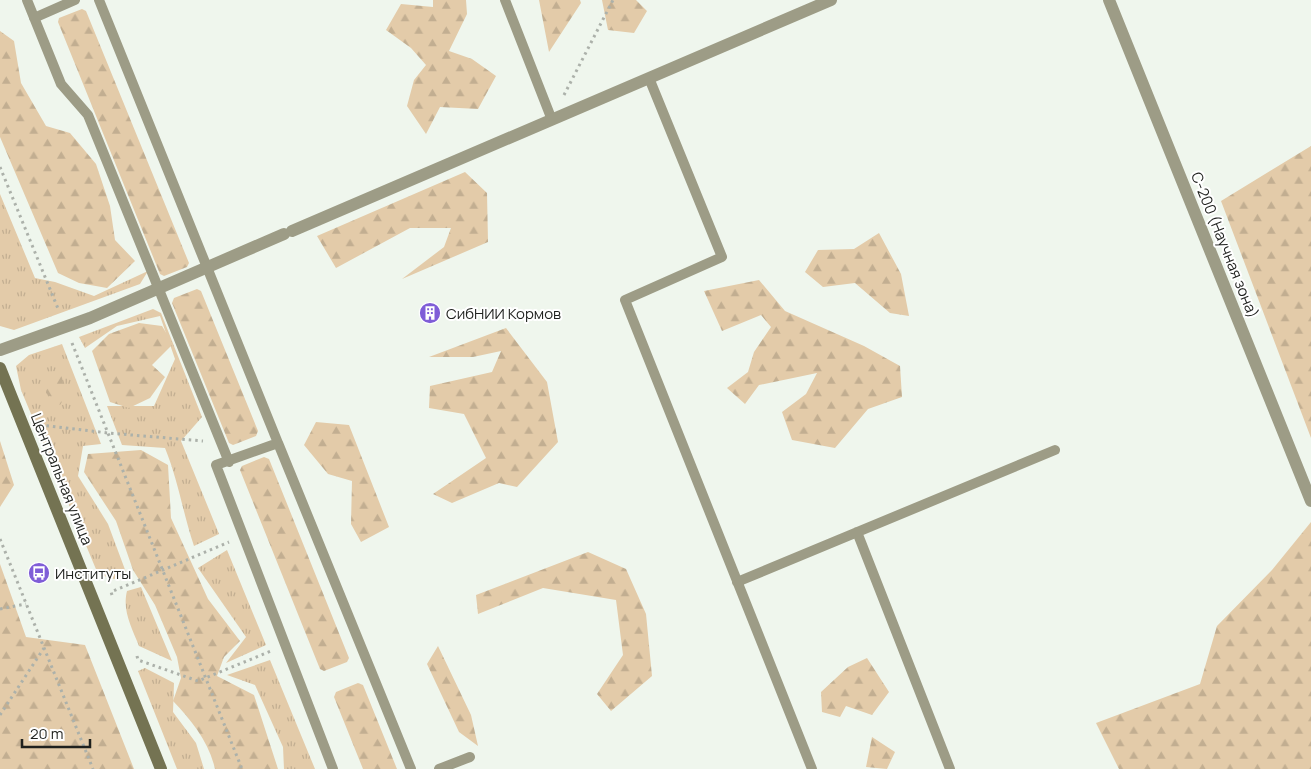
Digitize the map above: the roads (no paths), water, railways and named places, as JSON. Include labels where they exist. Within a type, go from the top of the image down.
[{"type":"main road","name":"Центральная улица","points":[[0,368],[161,769]]},
{"type":"street","points":[[0,350],[65,327],[159,288],[831,0]]},
{"type":"street","name":"С-200 (Научная зона)","points":[[1109,0],[1311,502]]},
{"type":"lane","points":[[27,0],[61,84],[88,115],[229,462]]},
{"type":"lane","points":[[34,18],[75,0]]},
{"type":"lane","points":[[99,0],[411,769]]},
{"type":"lane","points":[[505,0],[552,120]]},
{"type":"lane","points":[[649,78],[722,257],[625,300],[812,769]]},
{"type":"lane","points":[[278,443],[229,462],[216,465],[334,769]]},
{"type":"lane","points":[[737,582],[1055,450]]},
{"type":"lane","points":[[857,532],[950,769]]},
{"type":"lane","points":[[439,769],[470,757]]},
{"type":"place","name":"СибНИИ Кормов","points":[[430,313]]},
{"type":"place","name":"Институты","points":[[39,573]]}]
